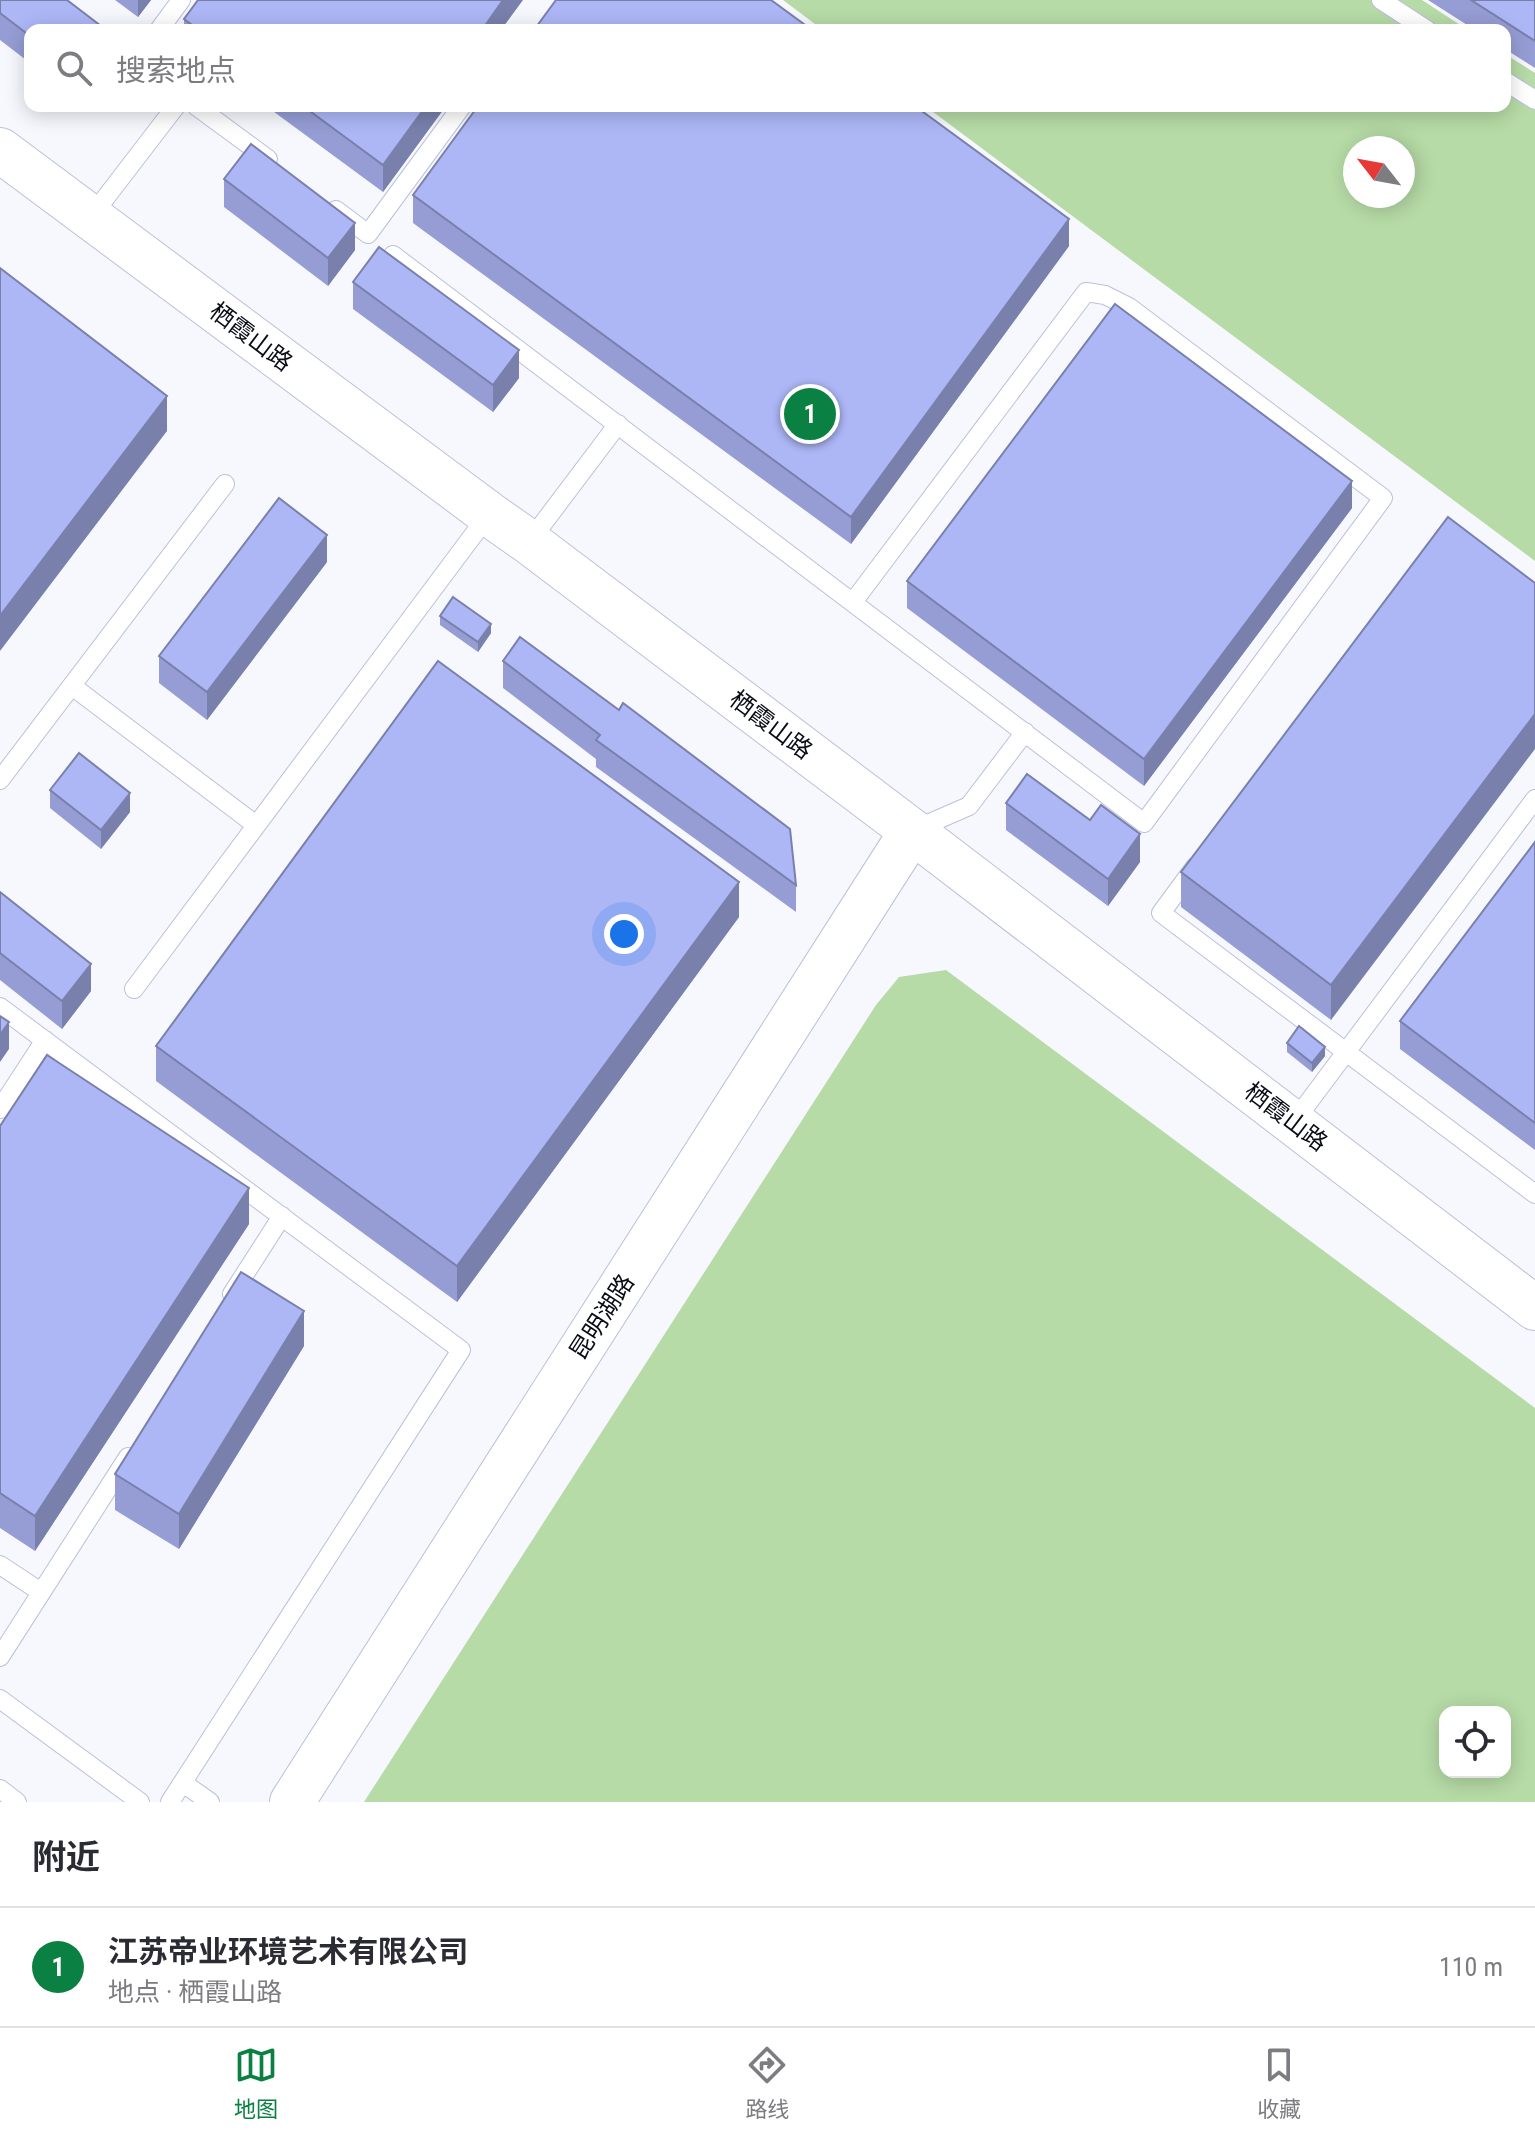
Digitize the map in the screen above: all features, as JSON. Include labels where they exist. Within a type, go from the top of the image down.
[{"type":"street","name":"栖霞山路","points":[[0,150],[529,542],[1535,1308]]},
{"type":"street","name":"昆明湖路","points":[[292,1802],[912,831]]},
{"type":"lane","points":[[163,24],[181,0]]},
{"type":"lane","points":[[1381,0],[1418,24]]},
{"type":"lane","points":[[1511,85],[1535,100]]},
{"type":"lane","points":[[90,218],[171,112]]},
{"type":"lane","points":[[204,112],[282,170]]},
{"type":"lane","points":[[319,198],[368,234],[458,112]]},
{"type":"lane","points":[[393,255],[1144,823],[1383,498],[1129,307],[1105,295],[1086,292],[853,602]]},
{"type":"lane","points":[[529,542],[618,424]]},
{"type":"lane","points":[[0,780],[225,484]]},
{"type":"lane","points":[[134,989],[489,514]]},
{"type":"lane","points":[[72,686],[256,825]]},
{"type":"lane","points":[[912,831],[969,806],[1025,732]]},
{"type":"lane","points":[[1293,1123],[1535,799]]},
{"type":"lane","points":[[1208,851],[1161,913],[1535,1194]]},
{"type":"lane","points":[[0,1007],[461,1350],[170,1802]]},
{"type":"lane","points":[[0,1109],[45,1040]]},
{"type":"lane","points":[[222,1310],[282,1216]]},
{"type":"lane","points":[[0,1657],[136,1444]]},
{"type":"lane","points":[[0,1565],[41,1592]]},
{"type":"lane","points":[[0,1699],[140,1802]]},
{"type":"lane","points":[[183,1783],[210,1802]]},
{"type":"lane","points":[[0,1789],[17,1802]]},
{"type":"green space","points":[[783,0],[1422,0],[1459,24],[815,24]]},
{"type":"green space","points":[[1511,58],[1535,73],[1535,561],[933,112],[1511,112]]},
{"type":"green space","points":[[946,970],[1535,1408],[1535,1802],[364,1802],[876,1005],[899,977]]},
{"type":"building","points":[[0,0],[67,0],[98,24],[24,24],[24,31],[0,13]]},
{"type":"building","points":[[198,0],[503,0],[486,24],[191,24],[184,19]]},
{"type":"building","points":[[556,0],[771,0],[804,24],[538,24]]},
{"type":"building","points":[[1471,0],[1535,0],[1535,41]]},
{"type":"building","points":[[311,112],[422,112],[383,165]]},
{"type":"building","points":[[474,112],[923,112],[1069,219],[851,517],[413,195]]},
{"type":"building","points":[[251,144],[355,223],[328,258],[224,179]]},
{"type":"building","points":[[379,247],[519,350],[493,385],[353,282]]},
{"type":"building","points":[[0,268],[167,396],[0,616]]},
{"type":"building","points":[[1115,304],[1352,481],[1144,759],[907,581]]},
{"type":"building","points":[[279,498],[327,535],[207,692],[159,656]]},
{"type":"building","points":[[1448,517],[1535,583],[1535,714],[1331,985],[1181,872]]},
{"type":"building","points":[[453,597],[491,624],[478,642],[440,616]]},
{"type":"building","points":[[520,637],[619,710],[623,703],[790,829],[796,885],[596,740],[600,735],[503,661]]},
{"type":"building","points":[[438,661],[739,882],[457,1266],[156,1046]]},
{"type":"building","points":[[79,753],[130,793],[101,830],[50,790]]},
{"type":"building","points":[[1027,774],[1090,820],[1101,805],[1140,834],[1108,879],[1006,803]]},
{"type":"building","points":[[1535,842],[1535,1123],[1400,1021]]},
{"type":"building","points":[[0,892],[91,964],[62,1001],[0,953]]},
{"type":"building","points":[[0,1016],[9,1022],[0,1035]]},
{"type":"building","points":[[1299,1026],[1325,1047],[1312,1063],[1287,1043]]},
{"type":"building","points":[[47,1055],[249,1188],[35,1516],[0,1493],[0,1126]]},
{"type":"building","points":[[241,1272],[304,1311],[179,1514],[115,1474]]},
{"type":"place","name":"江苏帝业环境艺术有限公司","points":[[810,414]]}]
